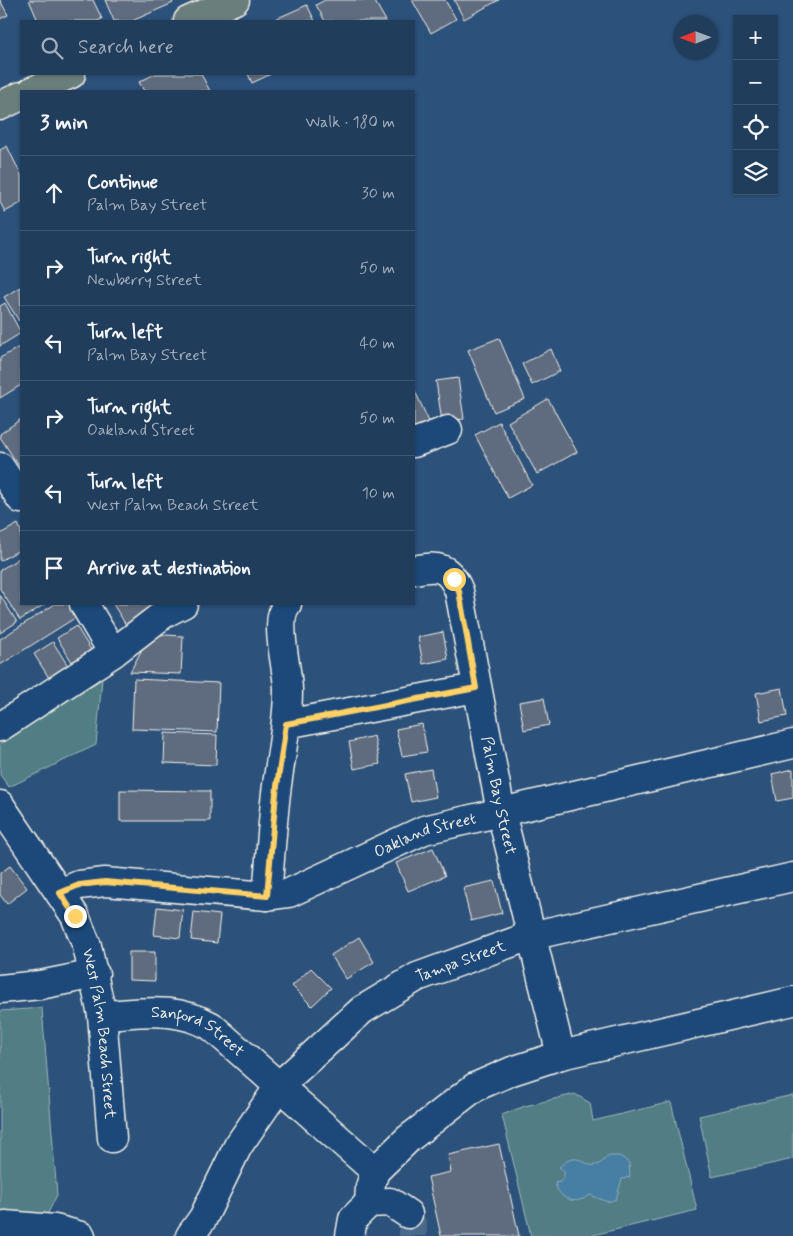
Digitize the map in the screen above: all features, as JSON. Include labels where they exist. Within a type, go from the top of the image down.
[{"type":"main road","points":[[190,20],[235,0]]},
{"type":"main road","points":[[34,90],[69,75]]},
{"type":"main road","points":[[0,106],[20,96]]},
{"type":"street","points":[[415,443],[448,430]]},
{"type":"street","points":[[0,467],[20,497]]},
{"type":"street","name":"Palm Bay Street","points":[[415,570],[431,567],[443,569],[454,579],[459,591],[501,812],[530,936],[561,1055]]},
{"type":"street","points":[[85,605],[113,653]]},
{"type":"street","points":[[0,727],[113,653],[153,622],[181,605]]},
{"type":"street","points":[[267,896],[276,793],[286,724],[288,689],[282,620],[286,605]]},
{"type":"street","points":[[286,724],[476,688]]},
{"type":"street","name":"Oakland Street","points":[[60,893],[79,885],[105,882],[267,896],[288,893],[424,830],[793,744]]},
{"type":"street","name":"West Palm Beach Street","points":[[0,805],[75,916],[95,974],[102,1015],[112,1138]]},
{"type":"street","name":"Tampa Street","points":[[190,1236],[203,1218],[238,1146],[280,1085],[362,1010],[417,977],[530,936],[793,877]]},
{"type":"street","points":[[0,989],[40,985],[95,974]]},
{"type":"street","points":[[350,1236],[353,1219],[369,1203],[370,1187],[375,1171],[408,1139],[475,1088],[512,1071],[561,1055],[793,1001]]},
{"type":"street","name":"Sanford Street","points":[[102,1015],[171,1012],[192,1016],[211,1026],[280,1085],[375,1171]]},
{"type":"street","name":"Tampa Street","points":[[214,1236],[213,1222],[217,1190]]},
{"type":"street","points":[[369,1203],[390,1202],[408,1214]]},
{"type":"street","points":[[0,1227],[6,1225],[55,1229],[82,1236]]},
{"type":"green space","points":[[102,679],[96,745],[9,787],[0,775],[0,742]]},
{"type":"green space","points":[[42,1008],[57,1195],[46,1217],[0,1215],[0,1011]]},
{"type":"green space","points":[[575,1094],[590,1103],[593,1121],[671,1102],[697,1210],[589,1236],[531,1236],[502,1115],[525,1106]]},
{"type":"green space","points":[[793,1095],[793,1159],[712,1177],[699,1116]]},
{"type":"water","points":[[609,1156],[620,1156],[629,1163],[630,1177],[622,1179],[616,1199],[608,1202],[590,1195],[574,1201],[560,1194],[555,1183],[560,1182],[564,1177],[564,1171],[559,1167],[566,1161],[577,1159],[594,1165]]},
{"type":"building","points":[[0,0],[8,15],[0,19]]},
{"type":"building","points":[[29,0],[93,0],[102,19],[100,20],[38,20]]},
{"type":"building","points":[[105,0],[172,0],[173,3],[134,20],[114,20]]},
{"type":"building","points":[[325,0],[374,0],[385,20],[324,20],[316,5]]},
{"type":"building","points":[[412,0],[445,0],[456,19],[431,33]]},
{"type":"building","points":[[454,0],[499,0],[464,19]]},
{"type":"building","points":[[307,5],[314,20],[273,20]]},
{"type":"building","points":[[153,75],[202,75],[209,90],[143,90],[139,82]]},
{"type":"building","points":[[248,75],[269,75],[252,83]]},
{"type":"building","points":[[7,146],[20,173],[20,204],[5,212],[0,202],[0,150]]},
{"type":"building","points":[[20,287],[19,321],[4,297]]},
{"type":"building","points":[[5,303],[20,334],[0,346],[0,306]]},
{"type":"building","points":[[499,338],[525,399],[494,412],[468,350]]},
{"type":"building","points":[[20,347],[20,386],[0,398],[0,358]]},
{"type":"building","points":[[551,349],[560,371],[532,385],[522,364]]},
{"type":"building","points":[[458,378],[464,419],[442,422],[436,381]]},
{"type":"building","points":[[415,391],[431,426],[415,434]]},
{"type":"building","points":[[548,399],[577,452],[537,474],[508,422]]},
{"type":"building","points":[[20,420],[20,467],[0,437],[0,434]]},
{"type":"building","points":[[499,422],[532,485],[508,498],[475,435]]},
{"type":"building","points":[[18,524],[20,529],[20,550],[0,561],[0,534]]},
{"type":"building","points":[[20,558],[20,605],[43,605],[20,620],[0,589],[0,570]]},
{"type":"building","points":[[0,595],[17,622],[0,633]]},
{"type":"building","points":[[53,605],[71,605],[78,616],[0,665],[0,639]]},
{"type":"building","points":[[114,605],[157,605],[126,625]]},
{"type":"building","points":[[76,626],[91,650],[72,662],[57,638]]},
{"type":"building","points":[[443,632],[448,659],[423,664],[418,637]]},
{"type":"building","points":[[150,634],[183,636],[181,674],[130,672]]},
{"type":"building","points":[[53,642],[68,666],[49,678],[34,654]]},
{"type":"building","points":[[134,679],[219,683],[217,732],[132,729]]},
{"type":"building","points":[[782,688],[787,716],[761,721],[756,693]]},
{"type":"building","points":[[544,698],[549,725],[524,730],[519,702]]},
{"type":"building","points":[[422,724],[427,752],[402,756],[396,729]]},
{"type":"building","points":[[165,733],[217,735],[216,765],[164,763]]},
{"type":"building","points":[[374,736],[380,764],[354,769],[349,742]]},
{"type":"building","points":[[431,769],[436,797],[411,802],[405,774]]},
{"type":"building","points":[[793,769],[793,798],[777,801],[772,774]]},
{"type":"building","points":[[120,790],[210,791],[210,821],[120,821]]},
{"type":"building","points":[[433,848],[445,876],[408,891],[396,863]]},
{"type":"building","points":[[10,866],[27,888],[7,904],[0,895],[0,873]]},
{"type":"building","points":[[494,881],[502,913],[471,921],[463,888]]},
{"type":"building","points":[[157,907],[183,910],[180,938],[154,935]]},
{"type":"building","points":[[194,912],[220,915],[217,943],[191,940]]},
{"type":"building","points":[[359,937],[374,962],[346,979],[331,955]]},
{"type":"building","points":[[129,952],[155,952],[155,981],[129,980]]},
{"type":"building","points":[[311,968],[331,988],[312,1006],[292,986]]},
{"type":"building","points":[[499,1144],[519,1236],[441,1236],[428,1177],[451,1172],[448,1155]]},
{"type":"tunnel","points":[[408,1214],[413,1226],[413,1236]]},
{"type":"route","points":[[75,916],[60,893],[79,885],[105,882],[267,896],[276,793],[286,724],[476,688],[459,591],[454,579]]}]
